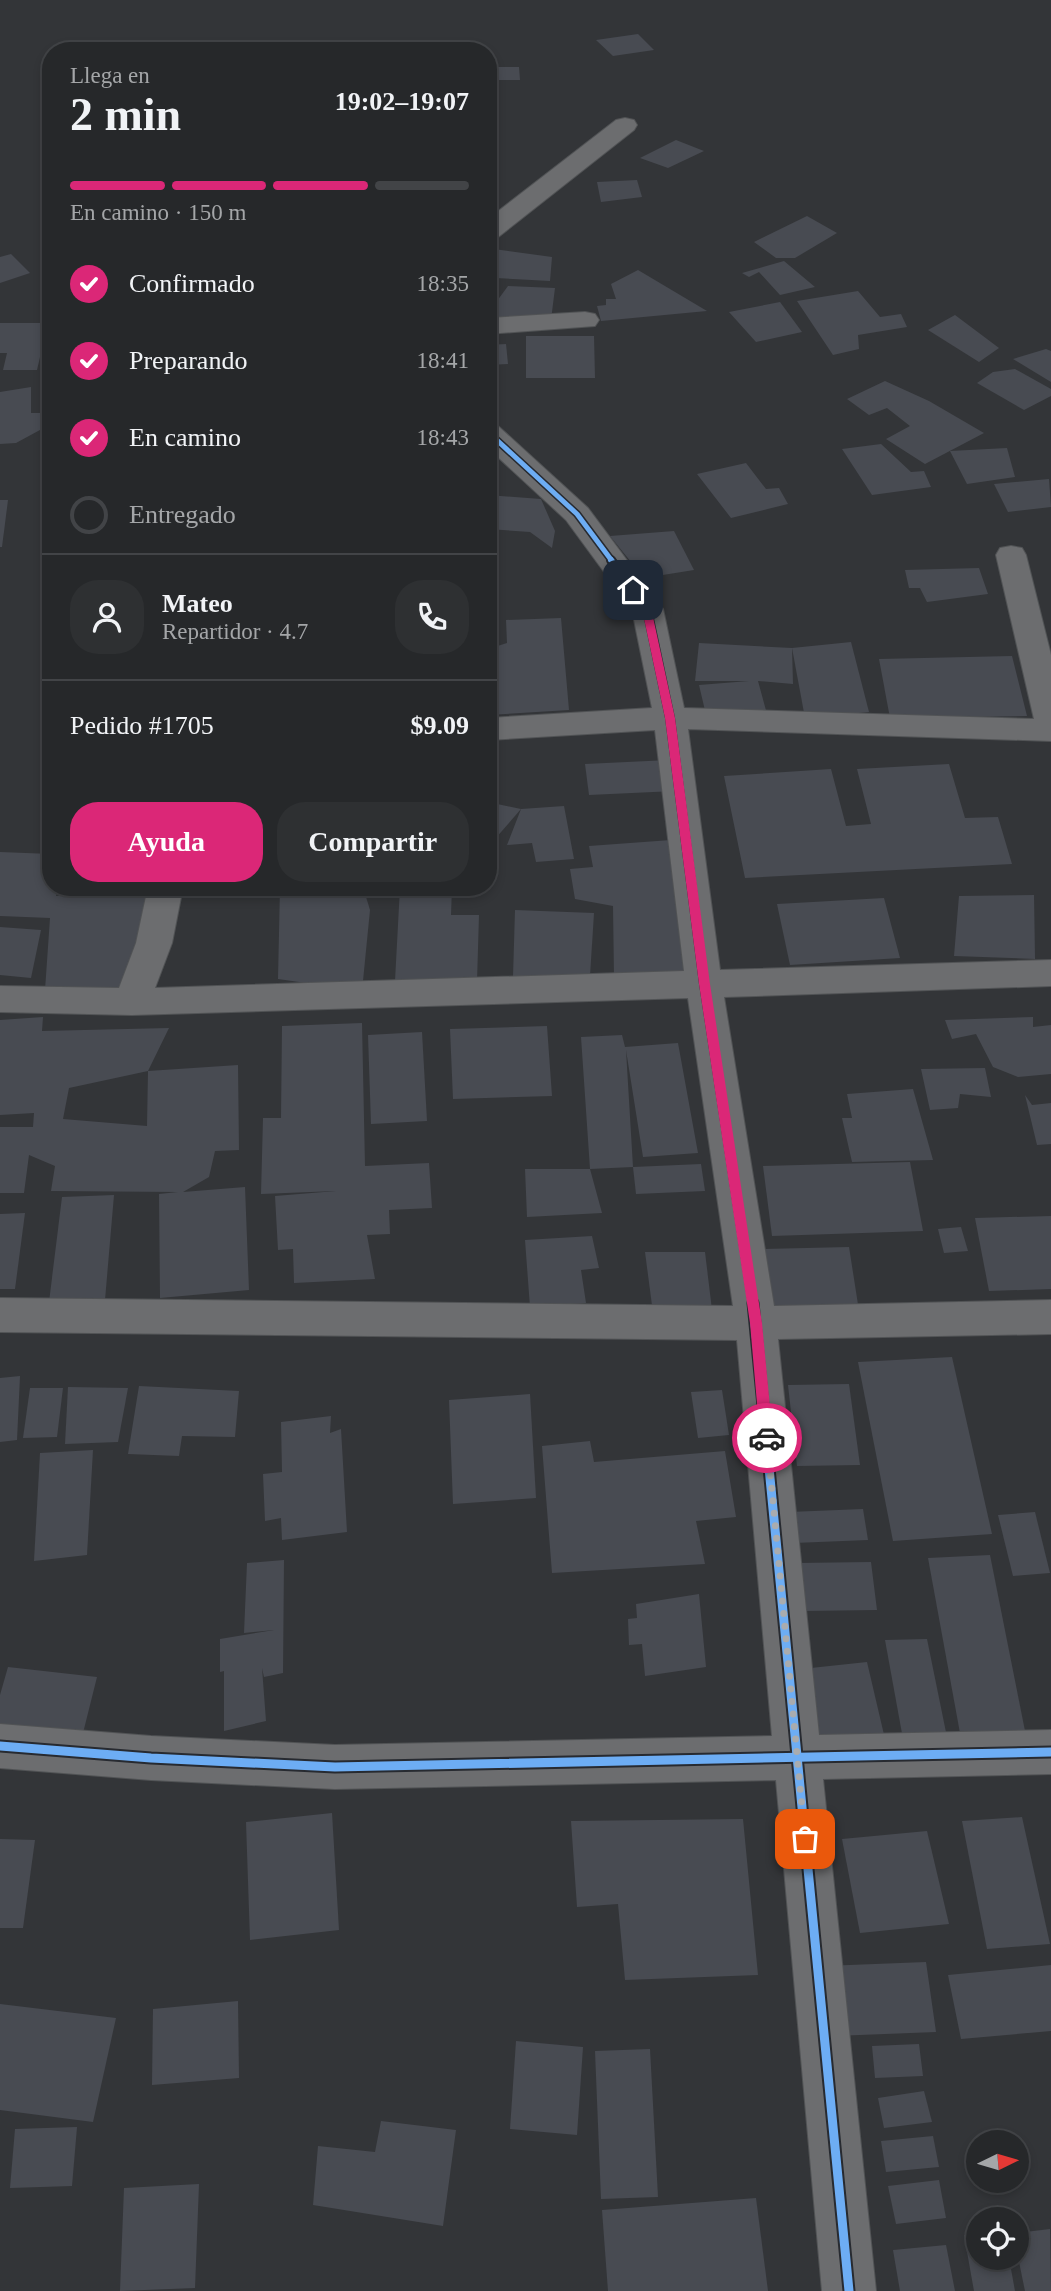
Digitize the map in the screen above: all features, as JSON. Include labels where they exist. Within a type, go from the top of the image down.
[{"type":"street","points":[[497,225],[625,125]]},
{"type":"street","points":[[497,325],[585,320]]},
{"type":"street","points":[[497,440],[577,514],[646,608],[670,718],[704,984],[756,1323],[849,2291]]},
{"type":"street","points":[[1011,555],[1051,722]]},
{"type":"street","points":[[497,728],[670,718],[1051,730]]},
{"type":"street","points":[[132,1002],[154,943],[164,896]]},
{"type":"street","points":[[0,999],[132,1002],[1051,973]]},
{"type":"street","points":[[0,1315],[756,1323],[1051,1317]]},
{"type":"street","points":[[0,1746],[335,1768],[1051,1752]]},
{"type":"building","points":[[638,34],[654,50],[613,56],[596,40]]},
{"type":"building","points":[[497,67],[519,67],[520,80],[497,80]]},
{"type":"building","points":[[676,140],[704,151],[668,168],[640,158]]},
{"type":"building","points":[[637,180],[642,197],[601,202],[597,182]]},
{"type":"building","points":[[807,216],[837,233],[795,258],[776,258],[754,242]]},
{"type":"building","points":[[497,249],[552,257],[550,281],[497,278]]},
{"type":"building","points":[[11,254],[30,273],[0,283],[0,257]]},
{"type":"building","points":[[784,261],[815,287],[780,295],[759,272],[749,277],[742,273]]},
{"type":"building","points":[[638,270],[707,311],[601,321],[597,306],[606,305],[606,299],[616,299],[611,284]]},
{"type":"building","points":[[508,286],[555,288],[551,320],[497,317],[497,301]]},
{"type":"building","points":[[858,291],[880,317],[901,314],[907,327],[858,335],[859,349],[833,355],[797,301]]},
{"type":"building","points":[[780,302],[802,332],[756,342],[729,312]]},
{"type":"building","points":[[955,315],[999,348],[979,362],[928,330]]},
{"type":"building","points":[[0,323],[42,323],[42,357],[37,370],[3,370],[7,353],[0,353]]},
{"type":"building","points":[[526,336],[594,336],[595,378],[526,378]]},
{"type":"building","points":[[497,344],[506,344],[508,364],[497,365]]},
{"type":"building","points":[[1046,349],[1051,351],[1051,382],[1013,359]]},
{"type":"building","points":[[1015,369],[1051,389],[1051,396],[1024,410],[977,383],[993,372]]},
{"type":"building","points":[[885,381],[929,401],[984,433],[925,464],[886,439],[910,426],[887,408],[869,415],[847,399]]},
{"type":"building","points":[[31,387],[31,413],[42,413],[42,429],[16,443],[0,444],[0,392]]},
{"type":"building","points":[[881,444],[911,472],[924,471],[931,487],[872,495],[842,449]]},
{"type":"building","points":[[1007,448],[1015,477],[967,484],[950,451]]},
{"type":"building","points":[[746,463],[766,489],[779,488],[788,504],[731,518],[697,474]]},
{"type":"building","points":[[1049,479],[1051,507],[1008,512],[994,484]]},
{"type":"building","points":[[497,496],[541,499],[555,531],[552,548],[530,532],[497,530]]},
{"type":"building","points":[[0,500],[8,500],[2,547],[0,547]]},
{"type":"building","points":[[674,531],[694,570],[644,578],[610,536]]},
{"type":"building","points":[[979,568],[988,594],[927,602],[920,588],[909,588],[905,570]]},
{"type":"building","points":[[561,618],[569,710],[497,714],[497,646],[507,643],[506,620]]},
{"type":"building","points":[[851,642],[869,712],[805,718],[792,648]]},
{"type":"building","points":[[699,643],[792,648],[793,684],[758,681],[767,714],[707,719],[699,685],[749,681],[695,681]]},
{"type":"building","points":[[1012,656],[1027,716],[890,718],[879,659]]},
{"type":"building","points":[[669,760],[675,791],[589,795],[585,764]]},
{"type":"building","points":[[949,764],[965,818],[998,817],[1012,864],[745,878],[724,776],[831,769],[846,826],[871,824],[857,769]]},
{"type":"building","points":[[497,804],[521,809],[497,837]]},
{"type":"building","points":[[564,806],[574,859],[536,862],[532,843],[507,845],[521,809]]},
{"type":"building","points":[[671,840],[685,979],[614,978],[613,906],[575,899],[570,869],[593,867],[589,846]]},
{"type":"building","points":[[0,852],[42,854],[42,896],[150,896],[123,988],[45,990],[50,918],[0,916]]},
{"type":"building","points":[[1034,895],[1035,959],[954,956],[959,896]]},
{"type":"building","points":[[280,896],[366,896],[370,910],[362,991],[278,979]]},
{"type":"building","points":[[400,896],[452,896],[451,915],[479,915],[477,982],[395,981]]},
{"type":"building","points":[[884,898],[900,958],[790,965],[777,904]]},
{"type":"building","points":[[515,910],[594,913],[590,976],[513,977]]},
{"type":"building","points":[[0,927],[41,930],[31,978],[0,975]]},
{"type":"building","points":[[43,1017],[42,1031],[169,1028],[148,1071],[238,1065],[239,1150],[215,1151],[209,1177],[183,1192],[245,1187],[249,1290],[160,1298],[159,1194],[178,1192],[51,1191],[55,1166],[29,1155],[24,1193],[0,1193],[0,1127],[33,1127],[34,1113],[0,1115],[0,1020]],"holes":[[[148,1071],[147,1126],[63,1119],[69,1088]]]},
{"type":"building","points":[[1033,1017],[1033,1027],[1051,1025],[1051,1074],[1018,1077],[993,1067],[976,1034],[952,1039],[945,1020]]},
{"type":"building","points":[[362,1023],[365,1166],[429,1163],[432,1208],[389,1210],[390,1234],[367,1235],[375,1279],[294,1283],[293,1249],[278,1250],[275,1196],[336,1191],[261,1194],[263,1118],[281,1118],[282,1026]]},
{"type":"building","points":[[547,1026],[552,1096],[453,1099],[450,1029]]},
{"type":"building","points":[[422,1032],[427,1121],[371,1124],[368,1035]]},
{"type":"building","points":[[622,1035],[625,1047],[678,1043],[698,1153],[643,1157],[626,1050],[633,1167],[590,1169],[581,1037]]},
{"type":"building","points":[[985,1068],[991,1097],[960,1094],[958,1108],[930,1110],[921,1069]]},
{"type":"building","points":[[913,1089],[933,1160],[852,1162],[842,1118],[852,1118],[847,1094]]},
{"type":"building","points":[[1025,1095],[1032,1105],[1051,1103],[1051,1144],[1037,1145]]},
{"type":"building","points":[[910,1162],[923,1231],[772,1236],[763,1166]]},
{"type":"building","points":[[701,1164],[705,1191],[636,1194],[633,1167]]},
{"type":"building","points":[[525,1169],[590,1169],[602,1213],[527,1217]]},
{"type":"building","points":[[114,1195],[105,1300],[49,1302],[62,1197]]},
{"type":"building","points":[[25,1213],[15,1289],[0,1289],[0,1214]]},
{"type":"building","points":[[1051,1216],[1051,1289],[989,1291],[975,1218]]},
{"type":"building","points":[[961,1227],[968,1251],[944,1253],[938,1229]]},
{"type":"building","points":[[592,1236],[599,1268],[581,1270],[586,1303],[530,1307],[525,1240]]},
{"type":"building","points":[[849,1247],[859,1311],[771,1314],[763,1249]]},
{"type":"building","points":[[645,1252],[705,1252],[712,1310],[653,1313]]},
{"type":"building","points":[[952,1357],[992,1534],[893,1541],[858,1362]]},
{"type":"building","points":[[20,1376],[17,1440],[0,1442],[0,1378]]},
{"type":"building","points":[[849,1384],[860,1465],[797,1466],[788,1385]]},
{"type":"building","points":[[139,1386],[239,1391],[235,1437],[182,1436],[179,1456],[128,1454]]},
{"type":"building","points":[[68,1387],[128,1388],[118,1442],[65,1444]]},
{"type":"building","points":[[30,1388],[63,1388],[57,1437],[23,1438]]},
{"type":"building","points":[[722,1390],[729,1435],[698,1438],[691,1392]]},
{"type":"building","points":[[530,1394],[536,1498],[453,1504],[449,1400]]},
{"type":"building","points":[[331,1416],[330,1433],[341,1429],[347,1532],[282,1540],[281,1518],[265,1521],[263,1474],[282,1472],[281,1422]]},
{"type":"building","points":[[590,1441],[594,1462],[725,1451],[736,1517],[696,1521],[705,1564],[552,1573],[542,1446]]},
{"type":"building","points":[[93,1450],[87,1555],[34,1561],[40,1453]]},
{"type":"building","points":[[863,1509],[868,1540],[794,1543],[789,1512]]},
{"type":"building","points":[[1035,1512],[1050,1573],[1013,1576],[998,1515]]},
{"type":"building","points":[[990,1555],[1027,1741],[962,1744],[928,1558]]},
{"type":"building","points":[[284,1560],[283,1673],[264,1677],[262,1668],[266,1721],[224,1731],[224,1671],[220,1672],[220,1639],[274,1630],[244,1633],[247,1563]]},
{"type":"building","points":[[871,1562],[877,1610],[803,1611],[797,1563]]},
{"type":"building","points":[[699,1594],[706,1667],[645,1676],[642,1644],[629,1645],[628,1619],[637,1618],[636,1604]]},
{"type":"building","points":[[927,1639],[949,1747],[905,1750],[885,1640]]},
{"type":"building","points":[[867,1662],[885,1739],[809,1749],[792,1670]]},
{"type":"building","points":[[8,1667],[97,1677],[82,1737],[0,1729],[0,1695]]},
{"type":"building","points":[[332,1813],[339,1930],[250,1940],[246,1822]]},
{"type":"building","points":[[1022,1817],[1050,1944],[987,1949],[962,1821]]},
{"type":"building","points":[[743,1819],[758,1975],[625,1980],[618,1904],[577,1907],[571,1821]]},
{"type":"building","points":[[927,1831],[949,1924],[860,1933],[842,1839]]},
{"type":"building","points":[[0,1839],[35,1840],[23,1928],[0,1928]]},
{"type":"building","points":[[926,1962],[936,2032],[834,2036],[824,1966]]},
{"type":"building","points":[[1051,1965],[1051,2031],[961,2039],[948,1975]]},
{"type":"building","points":[[238,2001],[239,2078],[152,2085],[153,2009]]},
{"type":"building","points":[[0,2004],[116,2018],[93,2122],[0,2110]]},
{"type":"building","points":[[516,2041],[583,2047],[577,2135],[510,2129]]},
{"type":"building","points":[[919,2044],[923,2076],[875,2078],[872,2046]]},
{"type":"building","points":[[650,2049],[658,2197],[601,2199],[595,2051]]},
{"type":"building","points":[[924,2091],[932,2122],[884,2128],[878,2098]]},
{"type":"building","points":[[381,2121],[456,2130],[443,2226],[313,2205],[318,2146],[375,2152]]},
{"type":"building","points":[[77,2127],[72,2186],[10,2188],[15,2129]]},
{"type":"building","points":[[933,2136],[939,2167],[886,2172],[881,2141]]},
{"type":"building","points":[[939,2180],[946,2218],[896,2224],[888,2186]]},
{"type":"building","points":[[199,2184],[195,2288],[120,2291],[124,2188]]},
{"type":"building","points":[[756,2198],[768,2291],[608,2291],[602,2210]]},
{"type":"building","points":[[1050,2229],[1051,2291],[1025,2291],[1021,2270],[1029,2270],[1029,2232]]},
{"type":"building","points":[[946,2245],[955,2291],[900,2291],[893,2250]]},
{"type":"building","points":[[970,2270],[1011,2270],[1015,2291],[974,2291]]},
{"type":"cycle path","points":[[497,440],[577,514],[647,609],[670,718],[704,984],[756,1323],[849,2291]]},
{"type":"cycle path","points":[[0,1746],[151,1758],[335,1767],[1051,1752]]},
{"type":"way so far","points":[[767,1438],[805,1839]]},
{"type":"route","points":[[633,590],[646,608],[670,718],[704,984],[756,1323],[767,1438]]}]
